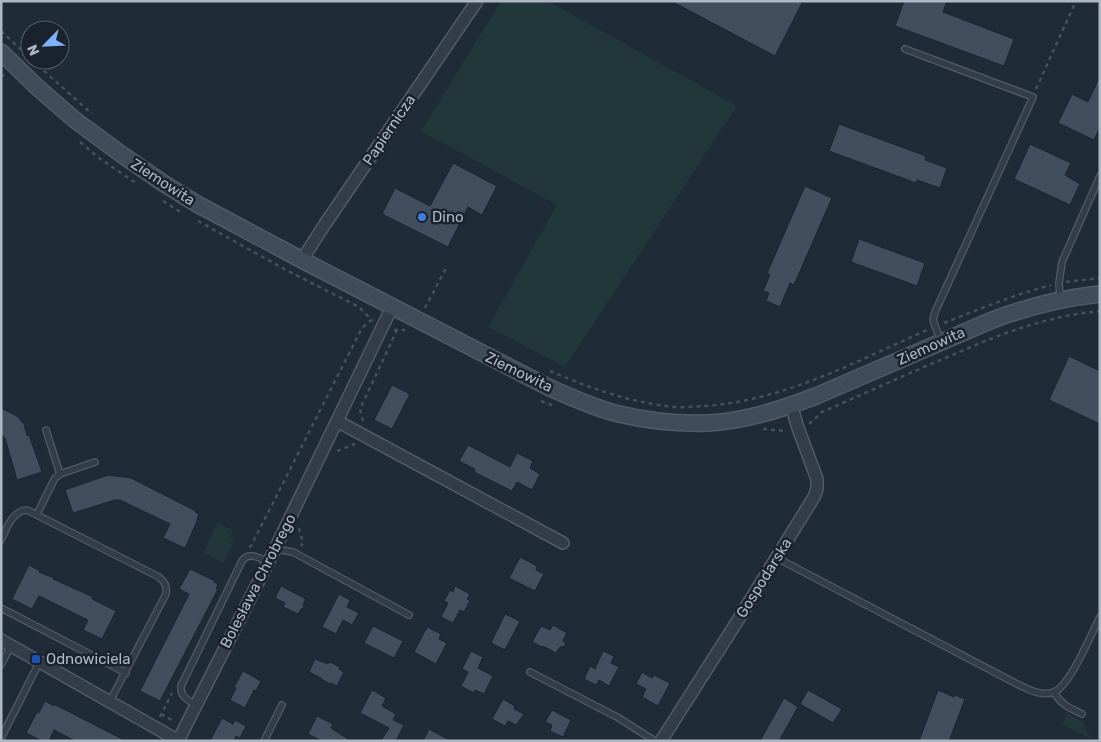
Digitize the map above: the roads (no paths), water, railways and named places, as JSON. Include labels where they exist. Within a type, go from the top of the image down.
[{"type":"street","name":"Papiernicza","points":[[302,260],[324,224],[478,1]]},
{"type":"street","name":"Ziemowita","points":[[1,52],[37,87],[76,120],[120,154],[196,204],[548,387],[619,414],[651,420],[710,423],[746,418],[791,406],[1012,312],[1074,297],[1100,294]]},
{"type":"street","name":"Bolesława Chrobrego","points":[[178,741],[275,549],[392,307]]},
{"type":"street","name":"Gospodarska","points":[[662,741],[814,497],[817,489],[817,479],[791,406]]},
{"type":"street","points":[[337,421],[562,543]]},
{"type":"street","points":[[6,643],[178,741]]},
{"type":"lane","points":[[905,49],[1033,97],[934,312],[933,320],[941,342]]},
{"type":"lane","points":[[1060,300],[1059,283],[1062,262],[1100,176]]},
{"type":"lane","points":[[46,430],[60,474]]},
{"type":"lane","points":[[36,514],[55,478],[60,474],[95,462]]},
{"type":"lane","points":[[1,540],[15,514],[20,510],[27,510],[164,581],[167,587],[166,594],[110,702]]},
{"type":"lane","points":[[275,549],[293,552],[409,615]]},
{"type":"lane","points":[[196,705],[182,696],[181,686],[242,561],[250,555],[268,562]]},
{"type":"lane","points":[[777,558],[1017,684],[1044,694],[1054,692],[1070,676],[1100,617]]},
{"type":"lane","points":[[1,608],[126,673]]},
{"type":"lane","points":[[1,665],[6,643]]},
{"type":"lane","points":[[1,738],[40,661]]},
{"type":"lane","points":[[530,672],[617,718],[654,741]]},
{"type":"lane","points":[[1054,692],[1058,700],[1065,706],[1082,714]]},
{"type":"lane","points":[[264,741],[282,705]]},
{"type":"place","name":"Dino","points":[[422,217]]},
{"type":"place","name":"Odnowiciela","points":[[36,659]]}]
